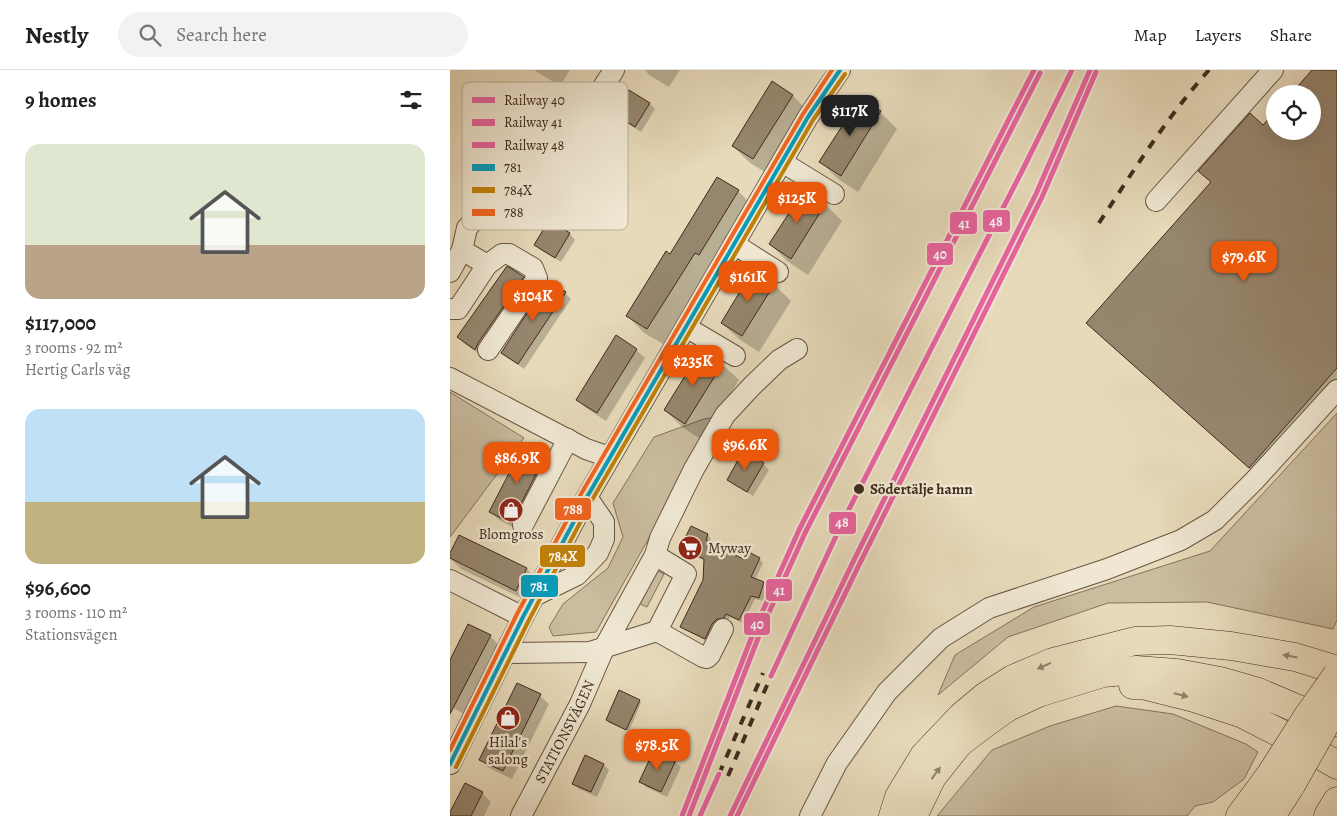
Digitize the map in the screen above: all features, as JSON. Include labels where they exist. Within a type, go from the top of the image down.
[{"type":"highway","points":[[893,816],[899,797],[924,756],[962,716],[986,696],[1014,679],[1053,662],[1135,641],[1170,640],[1231,646],[1296,657],[1337,670]]},
{"type":"highway","points":[[1091,652],[1136,652],[1175,655],[1221,665],[1266,678],[1337,710]]},
{"type":"highway","points":[[913,816],[932,777],[959,743],[1008,707],[1038,693],[1103,673],[1136,670],[1177,673],[1220,681],[1258,692],[1337,726]]},
{"type":"highway","points":[[1272,816],[1281,779],[1337,675]]},
{"type":"highway","points":[[1064,685],[1142,685],[1194,698],[1243,714],[1337,765]]},
{"type":"highway","points":[[1240,816],[1281,779],[1321,732],[1337,701]]},
{"type":"street","points":[[606,82],[614,70]]},
{"type":"street","points":[[450,764],[523,617],[609,457],[734,244],[790,167],[808,117],[840,70]]},
{"type":"street","points":[[1156,202],[1273,70]]},
{"type":"street","points":[[790,167],[835,189]]},
{"type":"street","points":[[450,272],[462,250],[467,230]]},
{"type":"street","points":[[734,244],[778,272]]},
{"type":"street","points":[[462,250],[487,265]]},
{"type":"street","points":[[450,309],[458,309],[487,265],[502,254],[509,254],[533,268],[537,278],[488,350]]},
{"type":"street","points":[[686,327],[735,356]]},
{"type":"street","name":"STATIONSVÄGEN","points":[[521,816],[580,704],[605,646],[655,555],[660,538],[694,470],[725,415],[779,360],[797,349]]},
{"type":"street","points":[[450,378],[586,449],[609,457]]},
{"type":"street","points":[[810,816],[837,763],[887,692],[942,638],[989,608],[1107,569],[1181,540],[1215,520],[1254,481],[1337,390]]},
{"type":"street","points":[[524,525],[568,439]]},
{"type":"street","points":[[534,596],[577,575],[598,553],[604,539],[604,522],[587,497]]},
{"type":"street","points":[[655,555],[686,574],[657,631]]},
{"type":"street","points":[[450,580],[523,617]]},
{"type":"street","points":[[505,653],[590,652],[657,631],[707,658],[723,630]]},
{"type":"shaded area","points":[[450,392],[524,438],[450,537]]},
{"type":"shaded area","points":[[1337,413],[1337,620],[1333,629],[1207,602],[1108,603],[1008,637],[938,695],[955,655],[1034,607],[1210,551]]},
{"type":"shaded area","points":[[717,417],[596,632],[553,636],[549,627],[563,604],[608,568],[623,537],[613,503],[654,437],[704,419]]},
{"type":"shaded area","points":[[654,569],[664,574],[647,607],[638,603]]},
{"type":"shaded area","points":[[1116,706],[1173,714],[1246,744],[1258,752],[1244,779],[1213,802],[1195,806],[1187,816],[937,816],[992,750],[1050,726]]},
{"type":"building","points":[[1312,70],[1337,70],[1337,368],[1249,468],[1086,323],[1211,182],[1198,171],[1250,113],[1263,125],[1266,122],[1266,140],[1321,140],[1321,85],[1299,85]]},
{"type":"building","points":[[772,81],[793,95],[753,159],[732,146]]},
{"type":"building","points":[[629,90],[650,103],[635,127],[628,123]]},
{"type":"building","points":[[860,98],[881,111],[841,176],[819,162]]},
{"type":"building","points":[[717,177],[739,190],[699,255],[695,253],[647,329],[626,316],[666,251],[670,254]]},
{"type":"building","points":[[804,190],[826,203],[791,259],[769,244]]},
{"type":"building","points":[[543,230],[565,230],[570,233],[555,258],[534,245]]},
{"type":"building","points":[[507,266],[524,277],[475,350],[457,337]]},
{"type":"building","points":[[753,270],[775,283],[742,336],[721,323]]},
{"type":"building","points":[[548,281],[566,292],[518,364],[501,353]]},
{"type":"building","points":[[616,335],[637,349],[597,413],[576,400]]},
{"type":"building","points":[[701,350],[723,363],[685,424],[664,410]]},
{"type":"building","points":[[524,444],[546,455],[511,523],[489,512]]},
{"type":"building","points":[[743,451],[764,463],[747,492],[727,480]]},
{"type":"building","points":[[691,526],[708,534],[706,540],[745,560],[749,552],[760,558],[751,577],[764,582],[759,598],[751,596],[739,620],[726,614],[724,618],[717,619],[712,624],[705,639],[680,627],[703,580],[704,559],[680,548]]},
{"type":"building","points":[[459,535],[527,568],[516,591],[450,558],[450,553]]},
{"type":"building","points":[[468,624],[491,635],[450,714],[450,660]]},
{"type":"building","points":[[517,683],[541,694],[503,771],[479,760]]},
{"type":"building","points":[[619,690],[640,700],[626,730],[606,720]]},
{"type":"building","points":[[654,750],[676,760],[661,792],[639,782]]},
{"type":"building","points":[[585,755],[604,764],[591,792],[572,784]]},
{"type":"building","points":[[465,783],[483,792],[471,816],[450,816],[450,812]]},
{"type":"railway","points":[[1099,223],[1165,125],[1209,70]]},
{"type":"railway","points":[[719,774],[763,673]]},
{"type":"railway","points":[[728,776],[771,676]]},
{"type":"rail line","name":"40","points":[[682,816],[756,626],[799,530],[1034,70]]},
{"type":"rail line","name":"48","points":[[771,676],[843,521],[1072,70]]},
{"type":"rail line","name":"40","points":[[730,816],[853,562],[1036,194],[1090,70]]},
{"type":"rail line","name":"41","points":[[737,816],[859,565],[1042,197],[1096,72]]},
{"type":"rail line","name":"41","points":[[689,816],[762,628],[805,533],[1040,73]]},
{"type":"rail line","name":"48","points":[[700,816],[719,774]]},
{"type":"transit line","name":"788","points":[[450,750],[517,614],[581,494],[803,114],[832,70]]},
{"type":"transit line","name":"781","points":[[450,764],[523,617],[587,497],[808,117],[840,70]]},
{"type":"transit line","name":"784X","points":[[456,767],[529,620],[592,500],[813,120],[845,74]]},
{"type":"place","name":"Södertälje hamn","points":[[859,489]]},
{"type":"place","name":"Blomgross","points":[[511,510]]},
{"type":"place","name":"Myway","points":[[690,548]]},
{"type":"place","name":"Hilal's salong","points":[[508,718]]}]
